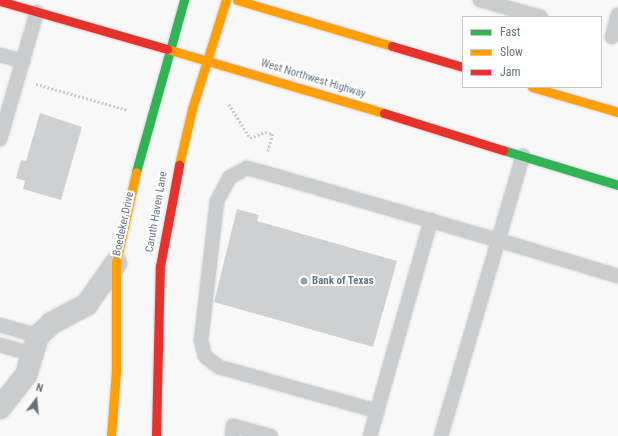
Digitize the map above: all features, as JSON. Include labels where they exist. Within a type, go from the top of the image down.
[{"type":"main road","name":"Boedeker Drive","points":[[116,263],[128,199],[184,0]]},
{"type":"main road","name":"Caruth Haven Lane","points":[[156,436],[162,251],[177,167],[226,0]]},
{"type":"main road","points":[[237,0],[462,67]]},
{"type":"main road","name":"West Northwest Highway","points":[[0,1],[170,49],[618,185]]},
{"type":"main road","points":[[535,88],[618,112]]},
{"type":"main road","points":[[112,436],[116,371],[116,263]]},
{"type":"street","name":"Boedeker Drive","points":[[34,345],[52,323],[87,304],[116,263]]},
{"type":"street","points":[[0,408],[26,375],[34,345]]},
{"type":"lane","points":[[480,0],[537,16]]},
{"type":"lane","points":[[0,139],[37,12]]},
{"type":"lane","points":[[610,36],[618,15]]},
{"type":"lane","points":[[0,55],[23,61]]},
{"type":"lane","points":[[440,436],[523,156]]},
{"type":"lane","points":[[377,411],[219,367],[205,356],[201,340],[217,201],[230,176],[247,168],[431,220],[618,276]]},
{"type":"lane","points":[[370,436],[431,220]]},
{"type":"lane","points":[[0,325],[34,345]]},
{"type":"lane","points":[[0,345],[34,345]]},
{"type":"lane","points":[[232,436],[233,426],[271,436]]},
{"type":"path","points":[[36,84],[134,111]]},
{"type":"path","points":[[229,104],[250,138],[265,132],[273,134],[262,172]]},
{"type":"building","points":[[40,113],[82,127],[61,200],[23,189],[25,181],[16,178],[21,160],[26,161]]},
{"type":"building","name":"Bank of Texas","points":[[237,209],[259,215],[257,221],[397,261],[373,347],[214,302]]},
{"type":"traffic: fast","points":[[136,172],[184,0]]},
{"type":"traffic: fast","points":[[503,150],[618,185]]},
{"type":"traffic: slow","points":[[179,165],[192,109],[226,0]]},
{"type":"traffic: slow","points":[[237,0],[392,46]]},
{"type":"traffic: slow","points":[[167,49],[384,113]]},
{"type":"traffic: slow","points":[[535,88],[618,112]]},
{"type":"traffic: slow","points":[[111,436],[116,371],[116,263],[136,172]]},
{"type":"traffic: jam","points":[[0,1],[167,49]]},
{"type":"traffic: jam","points":[[392,46],[462,67]]},
{"type":"traffic: jam","points":[[384,113],[503,150]]},
{"type":"traffic: jam","points":[[156,436],[160,266],[179,165]]},
{"type":"place","name":"Bank of Texas","points":[[304,281]]}]
